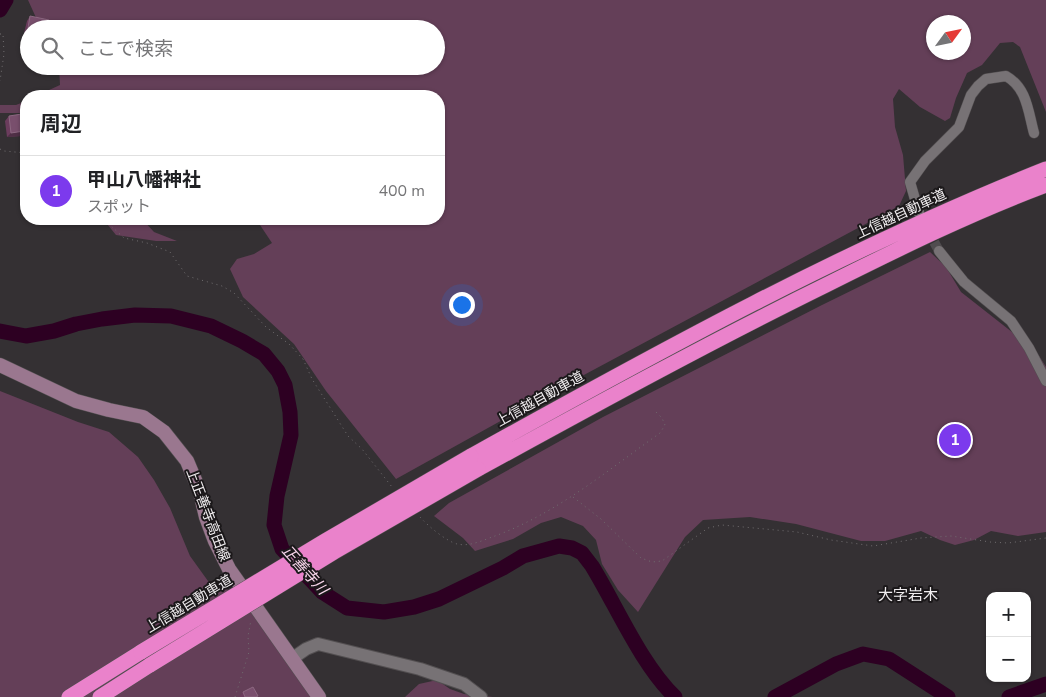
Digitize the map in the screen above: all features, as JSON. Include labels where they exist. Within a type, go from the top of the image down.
[{"type":"highway","name":"上信越自動車道","points":[[100,697],[474,463],[654,356],[793,284],[951,208],[1046,169]]},
{"type":"highway","name":"上信越自動車道","points":[[70,697],[325,541],[772,312],[957,222],[1046,185]]},
{"type":"main road","name":"上正善寺高田線","points":[[0,364],[76,401],[143,417],[164,432],[187,461],[200,492],[206,517],[215,541],[229,569],[319,697]]},
{"type":"street","points":[[919,213],[910,182],[925,161],[959,127],[971,94],[986,79],[1006,76],[1018,85],[1025,100],[1034,133]]},
{"type":"street","points":[[939,250],[964,282],[1011,321],[1029,348],[1046,381]]},
{"type":"street","points":[[293,658],[306,649],[318,644],[420,669],[464,684],[481,697]]},
{"type":"path","points":[[0,34],[4,34],[4,54],[0,82]]},
{"type":"path","points":[[0,149],[20,152]]},
{"type":"path","points":[[110,225],[124,238],[147,243],[170,252],[187,276],[222,286],[234,294],[266,326],[289,344],[303,359],[312,379],[348,436],[362,449],[393,488]]},
{"type":"path","points":[[418,514],[430,527],[457,544],[473,544],[511,530],[573,497],[660,433],[665,425],[662,418],[656,412]]},
{"type":"path","points":[[573,497],[601,519],[641,558],[652,562],[662,560],[708,528],[722,525],[797,532],[831,540],[873,546],[929,537],[952,536],[1008,543],[1046,538]]},
{"type":"path","points":[[235,697],[249,652],[248,636],[251,619],[259,611]]},
{"type":"shaded area","points":[[28,0],[1046,0],[1046,112],[1020,47],[1013,42],[1000,43],[982,65],[967,73],[950,118],[945,121],[920,107],[899,89],[893,99],[895,127],[903,155],[906,191],[899,206],[582,376],[396,479],[326,391],[294,344],[243,297],[230,269],[237,259],[254,254],[272,243],[260,225],[445,225],[445,90],[49,90],[60,85],[59,75],[445,75],[445,20],[37,20]]},
{"type":"shaded area","points":[[20,103],[20,113],[0,113],[0,105]]},
{"type":"shaded area","points":[[108,225],[148,225],[154,232],[177,241],[156,241],[116,235]]},
{"type":"shaded area","points":[[930,252],[946,267],[961,292],[1036,351],[1046,367],[1046,532],[1018,536],[991,531],[974,540],[955,545],[921,531],[885,541],[861,541],[796,524],[750,517],[703,520],[685,537],[638,612],[618,590],[602,564],[596,540],[583,526],[561,517],[541,523],[513,539],[475,551],[463,538],[434,516],[449,503],[603,417]]},
{"type":"shaded area","points":[[0,391],[78,422],[109,432],[138,457],[170,508],[190,556],[208,581],[240,595],[325,697],[0,697]]},
{"type":"shaded area","points":[[437,680],[450,689],[464,694],[493,697],[405,697],[419,684]]},
{"type":"building","points":[[30,16],[49,20],[29,20]]},
{"type":"building","points":[[20,114],[20,132],[11,133],[9,116]]},
{"type":"building","points":[[955,432],[961,435],[959,442],[952,438]]},
{"type":"building","points":[[253,687],[258,696],[245,697],[243,692]]},
{"type":"waterway","name":"正善寺川","points":[[0,10],[6,0]]},
{"type":"waterway","name":"正善寺川","points":[[0,331],[26,336],[102,319],[135,315],[171,316],[211,326],[242,341],[264,354],[278,371],[285,385],[290,412],[291,435],[277,496],[274,525],[282,549],[322,592],[347,608],[384,612],[414,607],[439,599],[503,568],[523,556],[559,546],[572,548],[582,553],[592,566],[640,652],[675,697]]},
{"type":"waterway","name":"正善寺川","points":[[775,697],[836,664],[863,654],[889,659],[948,697]]},
{"type":"waterway","name":"正善寺川","points":[[1009,697],[1046,684]]},
{"type":"tunnel","points":[[927,229],[939,251]]},
{"type":"place","name":"甲山八幡神社","points":[[955,440]]},
{"type":"district","name":"大字岩木","points":[[908,595]]}]
